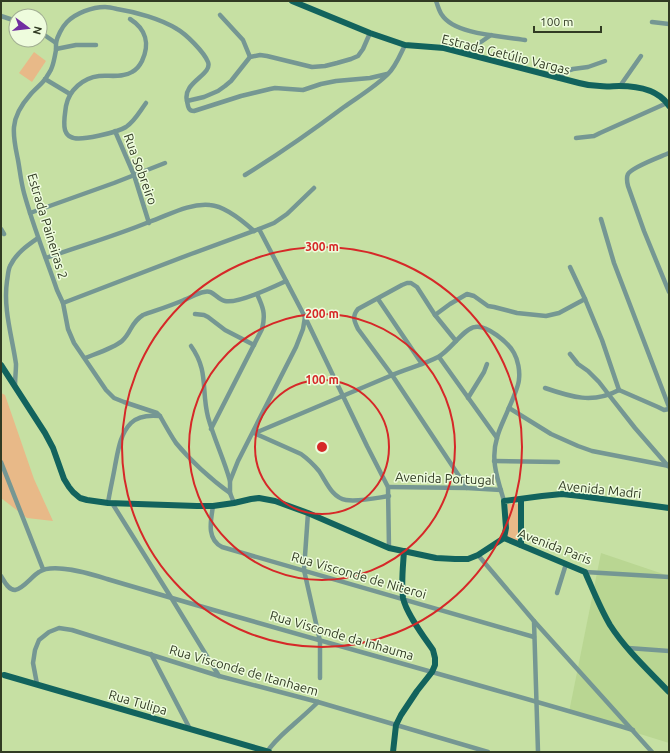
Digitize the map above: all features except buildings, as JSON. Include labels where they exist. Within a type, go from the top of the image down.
[{"type":"main road","name":"Estrada Getúlio Vargas","points":[[292,1],[307,4],[370,33],[405,45],[444,48],[590,85],[633,87],[647,90],[668,104]]},
{"type":"main road","points":[[1,365],[45,433],[53,448],[64,478],[73,492],[80,498],[87,500],[110,503],[213,506],[251,499],[264,499],[286,504],[389,548],[436,558],[455,560],[468,559],[478,555],[504,538],[506,528],[504,501]]},
{"type":"main road","name":"Avenida Madri","points":[[504,501],[562,494],[669,508]]},
{"type":"main road","points":[[520,499],[521,545]]},
{"type":"main road","name":"Avenida Paris","points":[[504,538],[585,572]]},
{"type":"main road","points":[[393,752],[396,725],[407,705],[432,672],[435,665],[433,650],[408,610],[404,600],[402,588],[404,551]]},
{"type":"main road","points":[[585,572],[604,614],[612,626],[628,648],[669,692]]},
{"type":"main road","name":"Rua Tulipa","points":[[2,675],[268,752]]},
{"type":"street","points":[[436,1],[441,15],[453,26],[469,31],[526,40]]},
{"type":"street","name":"Estrada Paineiras 2","points":[[160,416],[151,411],[114,398],[106,390],[74,343],[68,329],[63,304],[38,238],[24,193],[20,176],[14,128],[15,120],[28,97],[52,69],[56,43],[66,22],[75,16],[96,8],[106,7],[130,11],[178,29],[192,41],[208,63],[207,69],[187,91],[187,101]]},
{"type":"street","points":[[220,15],[243,40],[250,57]]},
{"type":"street","points":[[45,79],[70,94],[77,86],[89,78],[124,75],[132,72],[140,65],[146,50],[146,42],[141,28],[130,19]]},
{"type":"street","points":[[652,22],[669,24]]},
{"type":"street","points":[[370,33],[358,56],[325,66],[312,67],[260,55],[250,57],[231,81],[222,89],[204,97],[187,101],[189,109],[194,111],[241,96],[275,88],[303,90],[336,81],[370,78],[387,74]]},
{"type":"street","points":[[465,53],[491,35]]},
{"type":"street","points":[[48,38],[56,43]]},
{"type":"street","points":[[56,49],[96,45]]},
{"type":"street","points":[[245,175],[310,132],[374,85],[387,74],[398,61],[405,45]]},
{"type":"street","points":[[620,86],[641,56]]},
{"type":"street","points":[[558,78],[567,71],[588,67],[605,61]]},
{"type":"street","name":"Rua Sobreiro","points":[[70,94],[64,116],[67,135],[76,138],[84,138],[115,131],[134,175],[149,222]]},
{"type":"street","points":[[115,131],[128,126],[146,103]]},
{"type":"street","points":[[576,138],[594,136],[668,104]]},
{"type":"street","points":[[669,153],[636,167],[629,172],[627,176],[628,186],[644,231],[669,292]]},
{"type":"street","points":[[30,214],[165,163]]},
{"type":"street","points":[[63,304],[274,223],[287,214],[314,188]]},
{"type":"street","points":[[46,258],[149,222],[178,210],[199,204],[212,205],[226,211],[257,230]]},
{"type":"street","points":[[570,267],[602,340],[619,390],[664,410],[669,408],[614,263],[600,219]]},
{"type":"street","name":"Avenida Portugal","points":[[257,230],[305,317],[388,487],[501,490]]},
{"type":"street","points":[[15,386],[16,365],[6,306],[8,272],[14,260],[23,248],[38,238]]},
{"type":"street","points":[[85,358],[118,344],[126,336],[133,323],[143,315],[208,291],[212,292],[219,299],[225,301],[236,300],[257,294],[286,281]]},
{"type":"street","points":[[456,341],[435,315],[417,287],[411,283],[402,285],[358,309],[354,316],[355,323],[362,334],[392,375],[467,488]]},
{"type":"street","points":[[212,429],[262,329],[265,315],[257,294]]},
{"type":"street","points":[[435,315],[467,294],[474,296],[488,306],[517,313],[546,316],[559,313],[585,300]]},
{"type":"street","points":[[378,299],[422,364]]},
{"type":"street","points":[[194,314],[208,317],[225,330],[254,345]]},
{"type":"street","points":[[230,481],[238,461],[296,347],[303,329],[305,317]]},
{"type":"street","points":[[254,432],[439,357],[469,329],[474,327],[482,327],[493,332],[509,345],[518,362],[520,380],[494,449],[494,461],[497,477],[504,501]]},
{"type":"street","points":[[191,346],[197,354],[202,370],[207,415],[226,467],[230,481],[230,493],[234,503]]},
{"type":"street","points":[[570,354],[578,364],[588,370],[600,382],[648,444],[668,466]]},
{"type":"street","points":[[439,357],[497,438]]},
{"type":"street","points":[[468,398],[484,372],[487,364]]},
{"type":"street","points":[[544,388],[580,398],[595,398],[609,395],[619,390]]},
{"type":"street","points":[[509,408],[551,434],[578,446],[592,451],[668,466]]},
{"type":"street","points":[[219,676],[172,599],[110,503],[123,434],[132,422],[144,416],[160,416],[176,442],[216,482],[230,493]]},
{"type":"street","points":[[254,432],[308,458],[339,498],[344,500],[352,500],[389,496]]},
{"type":"street","points":[[494,461],[558,462]]},
{"type":"street","points":[[1,462],[43,569],[37,572],[29,581],[13,590],[8,587],[1,576]]},
{"type":"street","points":[[388,487],[389,548]]},
{"type":"street","name":"Rua Visconde de Niteroi","points":[[213,506],[211,533],[213,539],[222,547],[534,637]]},
{"type":"street","points":[[308,513],[304,570],[320,641],[320,678]]},
{"type":"street","points":[[478,555],[534,621],[652,752]]},
{"type":"street","points":[[557,593],[566,564]]},
{"type":"street","name":"Rua Visconde da Inhauma","points":[[43,569],[80,571],[172,599],[633,730]]},
{"type":"street","name":"Avenida Paris","points":[[585,572],[669,578]]},
{"type":"street","points":[[534,621],[538,752]]},
{"type":"street","name":"Rua Visconde de Itanhaem","points":[[37,684],[33,663],[35,650],[39,640],[49,632],[59,628],[72,630],[219,676],[318,702],[488,752]]},
{"type":"street","points":[[628,648],[669,651]]},
{"type":"street","points":[[151,654],[190,729]]},
{"type":"street","points":[[268,752],[283,734],[318,702]]},
{"type":"shaded area","points":[[34,52],[46,61],[32,82],[19,73]]},
{"type":"shaded area","points":[[1,393],[5,395],[34,479],[53,521],[27,518],[1,498]]},
{"type":"shaded area","points":[[508,504],[519,504],[518,542],[506,536]]},
{"type":"shaded area","points":[[601,553],[669,576],[669,743],[569,712]]}]
